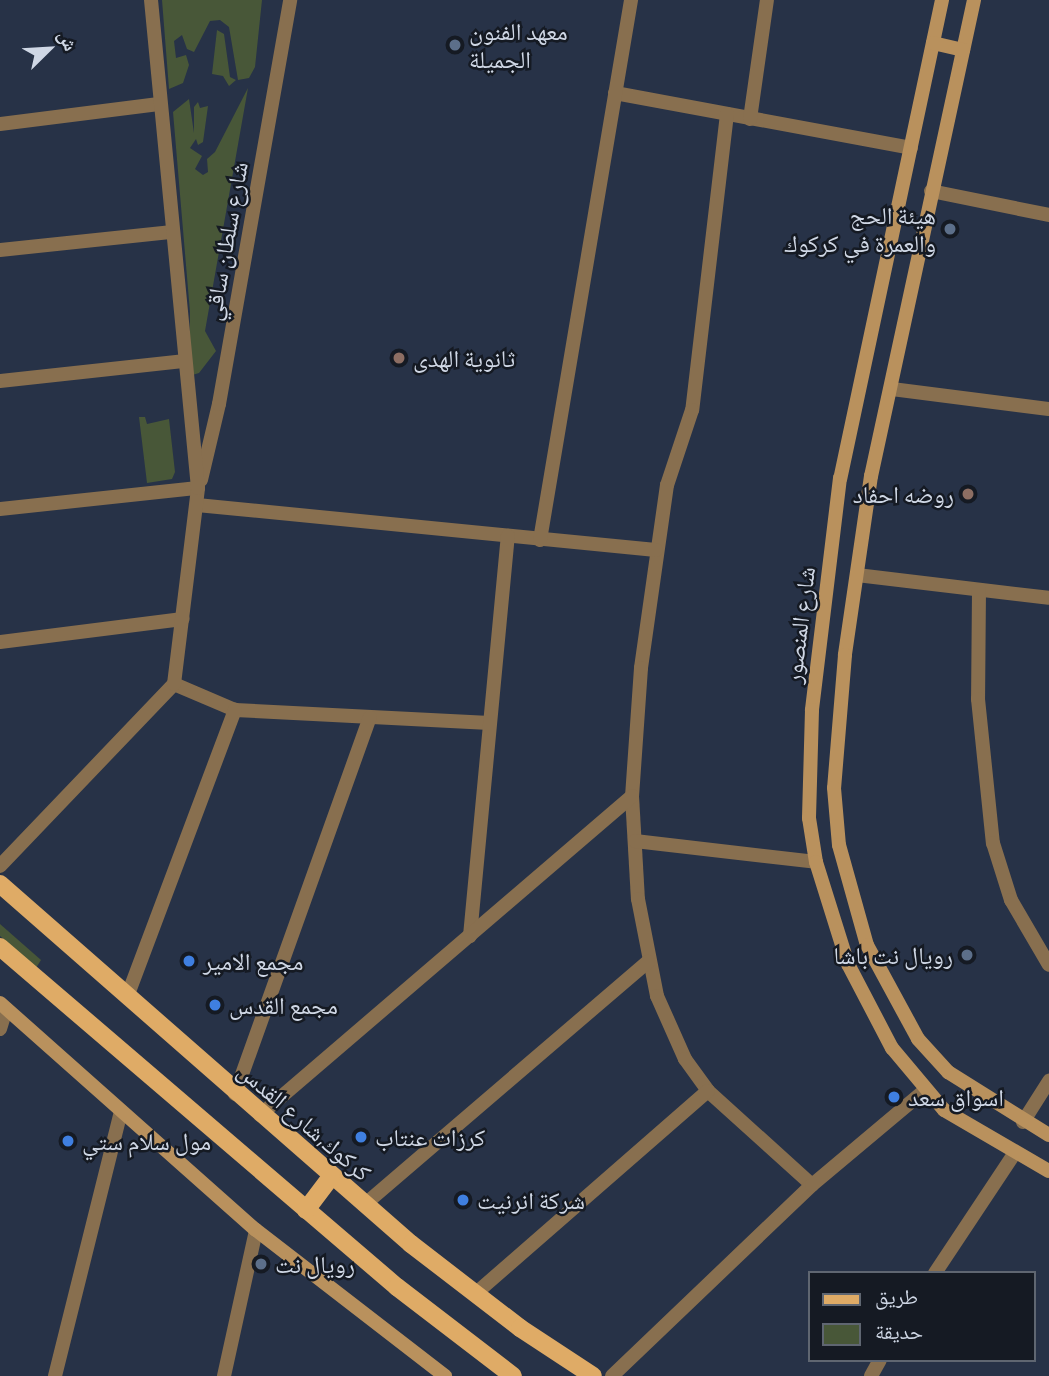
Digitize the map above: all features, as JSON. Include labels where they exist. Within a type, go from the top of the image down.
[{"type":"main road","name":"كركوك,شارع القدس","points":[[0,884],[364,1205],[475,1294],[593,1376]]},
{"type":"main road","points":[[0,947],[397,1287],[513,1376]]},
{"type":"main road","points":[[306,1210],[331,1177]]},
{"type":"street","points":[[0,866],[174,684],[198,488],[170,232],[151,0]]},
{"type":"street","name":"شارع سلطان ساقي","points":[[198,488],[219,404],[290,0]]},
{"type":"street","points":[[540,540],[631,0]]},
{"type":"street","points":[[750,119],[767,0]]},
{"type":"street","name":"شارع المنصور","points":[[942,0],[840,478],[812,710],[809,818],[816,862],[848,964],[870,1013],[924,1091],[944,1110],[1014,1154],[1049,1171]]},
{"type":"street","name":"شارع المنصور","points":[[974,0],[931,191],[892,389],[871,475],[857,575],[834,788],[839,845],[867,945],[918,1039],[948,1072],[1023,1122],[1049,1135]]},
{"type":"street","points":[[933,43],[963,50]]},
{"type":"street","points":[[615,93],[911,148]]},
{"type":"street","points":[[0,124],[159,104]]},
{"type":"street","points":[[727,114],[692,410],[671,467],[656,550],[635,728],[632,796],[635,841],[648,962],[671,1029],[708,1091],[812,1185]]},
{"type":"street","points":[[931,191],[1049,215]]},
{"type":"street","points":[[0,250],[170,232]]},
{"type":"street","points":[[0,380],[183,361]]},
{"type":"street","points":[[892,389],[1049,409]]},
{"type":"street","points":[[0,509],[198,488]]},
{"type":"street","points":[[197,505],[656,550]]},
{"type":"street","points":[[470,936],[508,536]]},
{"type":"street","points":[[857,575],[1049,598]]},
{"type":"street","points":[[979,590],[978,699],[993,843],[1011,901],[1049,965]]},
{"type":"street","points":[[0,642],[183,619]]},
{"type":"street","points":[[174,684],[235,710],[491,723]]},
{"type":"street","points":[[127,998],[235,710]]},
{"type":"street","points":[[235,1094],[370,717]]},
{"type":"street","points":[[260,1115],[632,796]]},
{"type":"street","points":[[635,841],[816,862]]},
{"type":"street","points":[[364,1205],[648,962]]},
{"type":"street","points":[[0,1029],[3,1006]]},
{"type":"street","points":[[3,1006],[256,1230],[445,1376]]},
{"type":"street","points":[[1023,1122],[1049,1081]]},
{"type":"street","points":[[475,1294],[708,1091]]},
{"type":"street","points":[[612,1376],[812,1185],[924,1091]]},
{"type":"street","points":[[55,1376],[121,1111]]},
{"type":"street","points":[[936,1271],[1014,1154]]},
{"type":"street","points":[[225,1376],[256,1230]]},
{"type":"green space","points":[[162,0],[262,0],[255,67],[249,78],[238,80],[229,27],[220,20],[210,21],[194,52],[187,49],[182,35],[174,41],[176,58],[186,55],[189,65],[183,83],[169,89]]},
{"type":"green space","points":[[217,30],[224,34],[230,77],[236,80],[229,86],[223,76],[212,74]]},
{"type":"green space","points":[[248,88],[205,331],[216,351],[199,373],[189,376],[190,312],[173,112],[189,99],[194,133],[194,107],[198,102],[200,108],[208,106],[203,142],[198,145],[196,139],[190,148],[202,156],[195,169],[203,175],[208,172],[207,159],[215,152]]},
{"type":"green space","points":[[139,417],[145,417],[147,424],[169,419],[175,472],[172,479],[147,483]]},
{"type":"green space","points":[[0,924],[41,960],[36,968],[0,936]]},
{"type":"place","name":"معهد الفنون الجميلة","points":[[455,45]]},
{"type":"place","name":"هيئة الحج والعمرة في كركوك","points":[[950,229]]},
{"type":"place","name":"ثانوية الهدى","points":[[399,358]]},
{"type":"place","name":"روضه احفاد","points":[[968,494]]},
{"type":"place","name":"رويال نت باشا","points":[[967,955]]},
{"type":"place","name":"مجمع الامير","points":[[189,961]]},
{"type":"place","name":"مجمع القدس","points":[[215,1005]]},
{"type":"place","name":"اسواق سعد","points":[[894,1097]]},
{"type":"place","name":"كرزات عنتاب","points":[[361,1137]]},
{"type":"place","name":"مول سلام ستي","points":[[68,1141]]},
{"type":"place","name":"شركة انرنيت","points":[[463,1200]]},
{"type":"place","name":"رويال نت","points":[[261,1264]]}]
